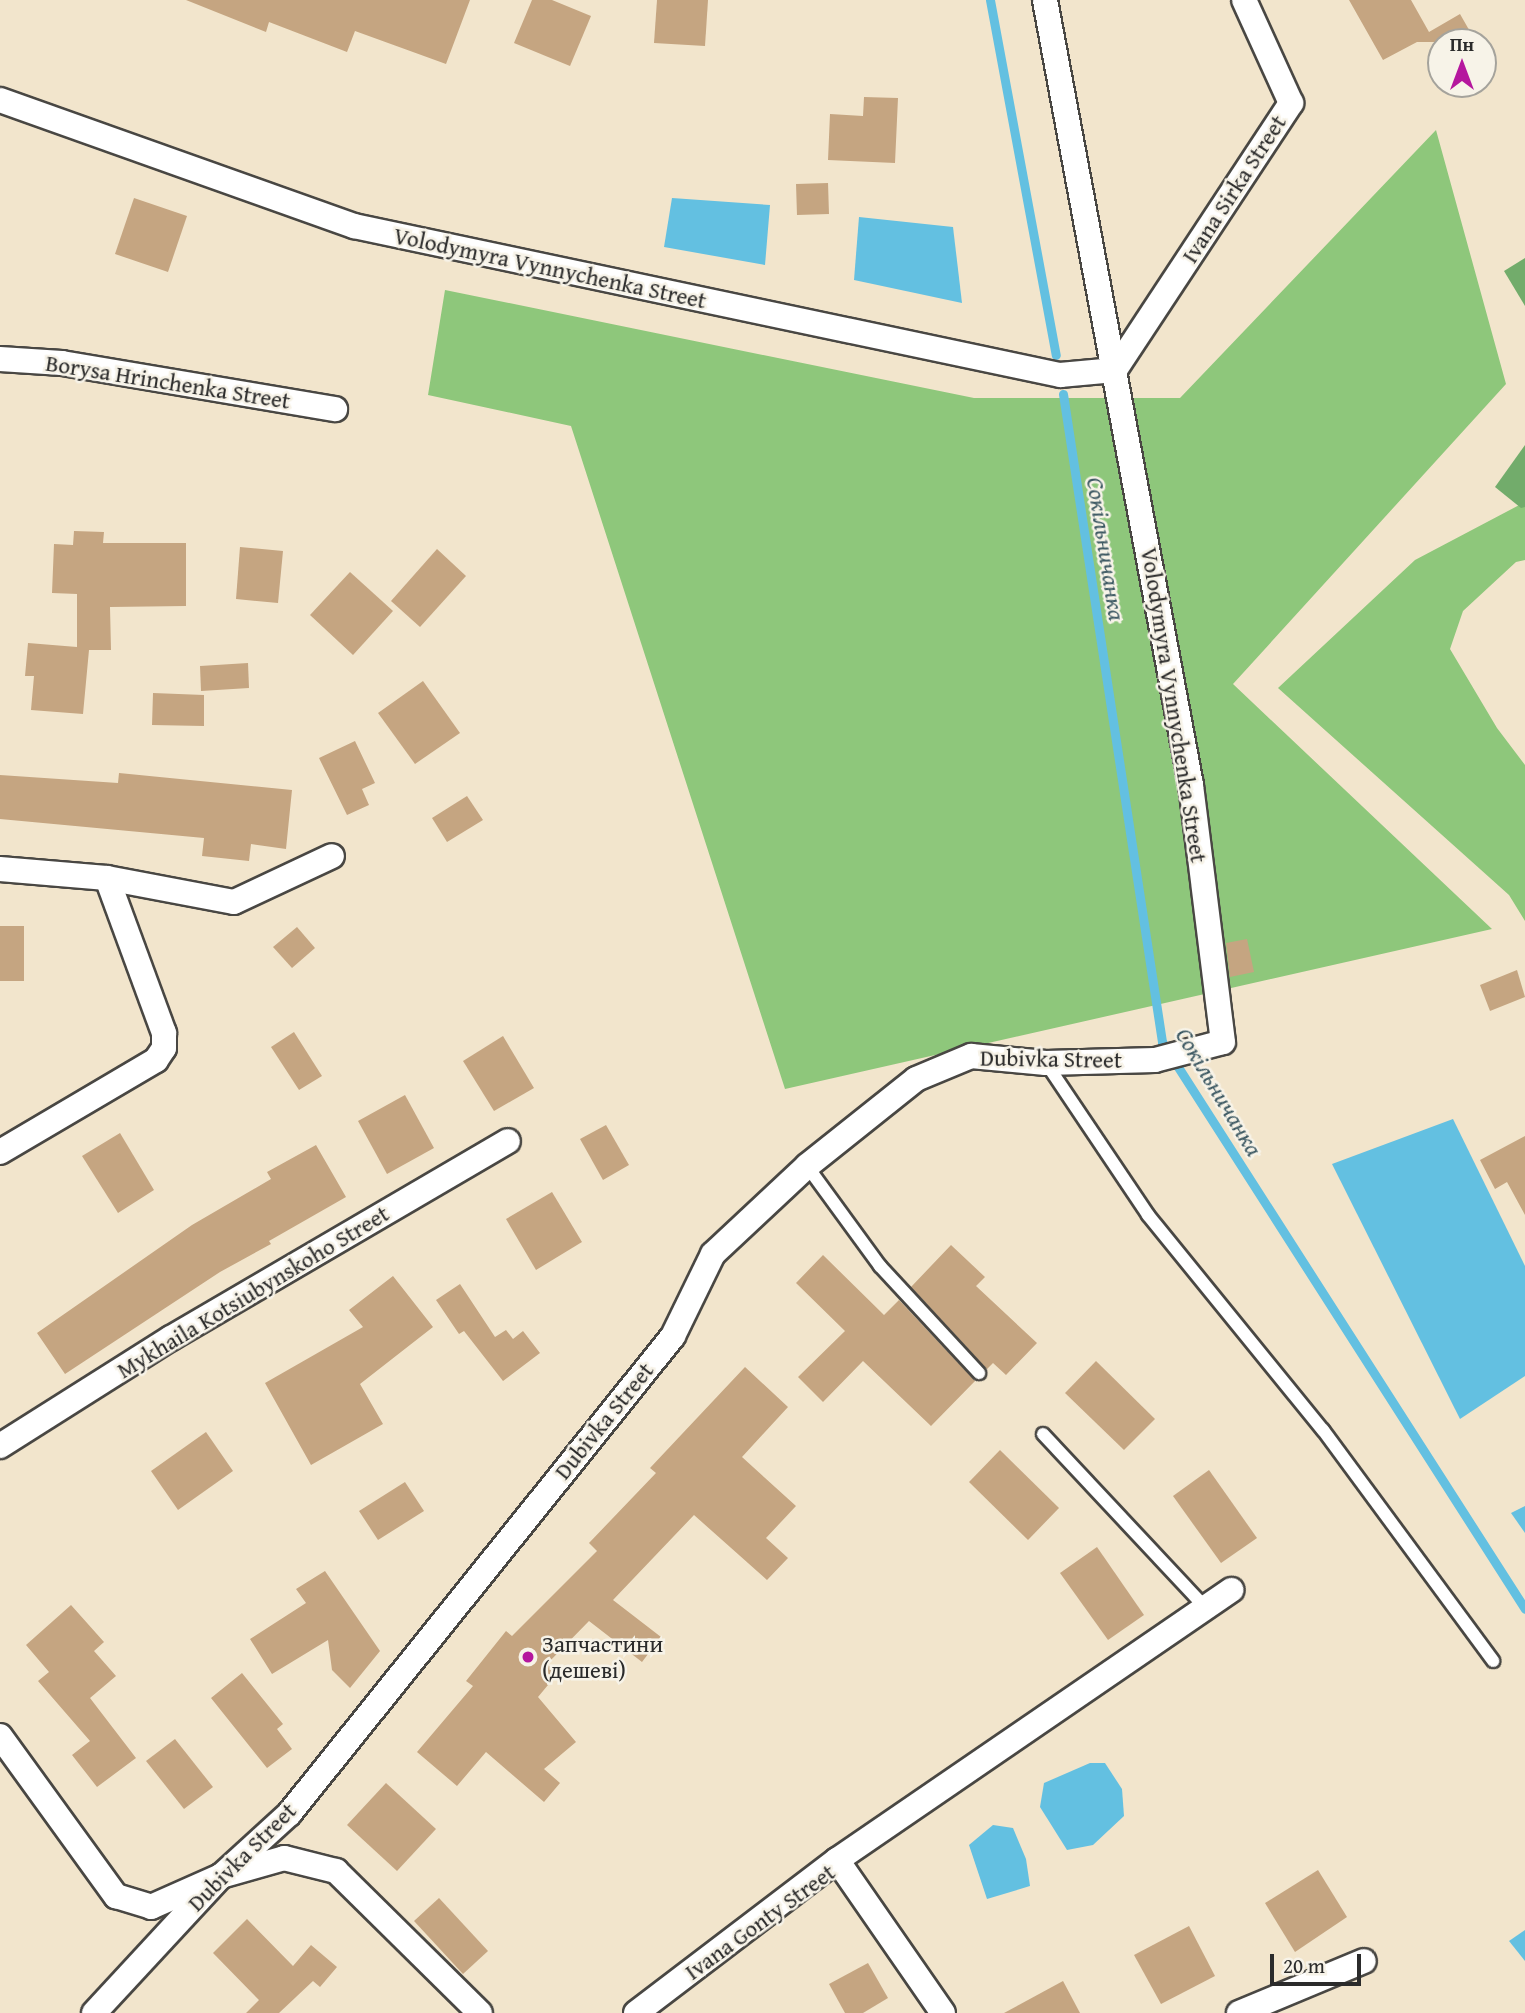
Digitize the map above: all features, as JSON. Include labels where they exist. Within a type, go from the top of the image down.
[{"type":"street","name":"Volodymyra Vynnychenka Street","points":[[1045,0],[1191,785],[1223,1042]]},
{"type":"street","name":"Ivana Sirka Street","points":[[1115,370],[1291,103],[1244,0]]},
{"type":"street","name":"Volodymyra Vynnychenka Street","points":[[0,100],[355,226],[1060,374],[1115,370]]},
{"type":"street","name":"Borysa Hrinchenka Street","points":[[0,359],[62,363],[335,409]]},
{"type":"street","points":[[0,869],[107,878],[234,902],[332,856]]},
{"type":"street","points":[[0,1152],[156,1060],[164,1048],[164,1033],[107,878]]},
{"type":"street","name":"Dubivka Street","points":[[94,2013],[221,1875],[289,1814],[673,1336],[713,1255],[807,1166],[916,1079],[971,1056],[1046,1063],[1164,1058],[1223,1042]]},
{"type":"street","name":"Mykhaila Kotsiubynskoho Street","points":[[0,1446],[172,1338],[508,1141]]},
{"type":"street","points":[[837,1860],[1207,1609],[1231,1590]]},
{"type":"street","points":[[0,1736],[116,1896],[151,1907],[221,1875],[284,1858],[336,1871],[480,2013]]},
{"type":"street","name":"Ivana Gonty Street","points":[[636,2013],[837,1860],[943,2013]]},
{"type":"street","points":[[1239,2013],[1364,1961]]},
{"type":"lane","points":[[1046,1063],[1149,1215],[1323,1430],[1493,1661]]},
{"type":"lane","points":[[807,1166],[880,1266],[979,1373]]},
{"type":"lane","points":[[1044,1434],[1207,1609]]},
{"type":"green space","points":[[1436,130],[1506,384],[1233,684],[1492,929],[785,1089],[571,426],[428,395],[445,290],[974,398],[1180,398]]},
{"type":"green space","points":[[1525,258],[1525,306],[1504,271]]},
{"type":"green space","points":[[1525,445],[1525,507],[1521,508],[1495,487]]},
{"type":"green space","points":[[1525,502],[1525,560],[1516,562],[1463,611],[1450,649],[1497,728],[1525,765],[1525,921],[1509,895],[1278,688],[1415,560]]},
{"type":"water","points":[[672,198],[770,205],[765,265],[664,247]]},
{"type":"water","points":[[859,217],[953,227],[962,303],[854,280]]},
{"type":"water","points":[[1453,1119],[1525,1266],[1525,1376],[1460,1419],[1332,1164]]},
{"type":"water","points":[[1525,1506],[1525,1533],[1511,1513]]},
{"type":"water","points":[[1090,1763],[1105,1763],[1122,1789],[1124,1816],[1093,1845],[1067,1850],[1040,1807],[1044,1783]]},
{"type":"water","points":[[993,1825],[1013,1828],[1026,1859],[1030,1886],[987,1899],[969,1845]]},
{"type":"water","points":[[1525,1930],[1525,1961],[1509,1941]]},
{"type":"building","points":[[186,0],[470,0],[446,64],[355,31],[347,52],[269,22],[266,32]]},
{"type":"building","points":[[532,0],[552,0],[591,16],[570,66],[514,43]]},
{"type":"building","points":[[657,0],[708,0],[705,46],[654,43]]},
{"type":"building","points":[[1349,0],[1411,0],[1427,28],[1427,42],[1417,42],[1383,60]]},
{"type":"building","points":[[1460,14],[1468,28],[1436,28]]},
{"type":"building","points":[[864,97],[898,98],[895,163],[828,160],[830,114],[863,116]]},
{"type":"building","points":[[828,183],[829,214],[797,215],[796,184]]},
{"type":"building","points":[[134,198],[187,216],[168,272],[115,254]]},
{"type":"building","points":[[74,531],[104,532],[103,543],[186,543],[186,606],[110,607],[111,650],[89,650],[83,714],[31,710],[34,676],[25,676],[28,643],[77,647],[77,594],[52,593],[54,544],[73,545]]},
{"type":"building","points":[[240,547],[283,551],[278,603],[236,599]]},
{"type":"building","points":[[437,549],[466,576],[420,627],[391,601]]},
{"type":"building","points":[[350,572],[393,611],[353,655],[310,615]]},
{"type":"building","points":[[248,663],[249,688],[201,691],[200,666]]},
{"type":"building","points":[[423,681],[460,733],[415,764],[378,713]]},
{"type":"building","points":[[153,693],[204,695],[204,726],[152,725]]},
{"type":"building","points":[[355,741],[375,783],[362,789],[369,805],[347,815],[319,758]]},
{"type":"building","points":[[119,773],[292,790],[286,849],[251,844],[249,861],[202,856],[204,838],[0,819],[0,775],[118,783]]},
{"type":"building","points":[[467,796],[483,820],[447,842],[432,818]]},
{"type":"building","points":[[0,926],[24,926],[24,981],[0,981]]},
{"type":"building","points":[[297,927],[315,948],[292,968],[273,947]]},
{"type":"building","points":[[1247,939],[1254,972],[1230,977],[1226,943]]},
{"type":"building","points":[[1517,970],[1525,997],[1490,1011],[1480,985]]},
{"type":"building","points":[[294,1032],[322,1076],[299,1090],[271,1047]]},
{"type":"building","points":[[503,1036],[534,1088],[494,1111],[463,1061]]},
{"type":"building","points":[[405,1095],[434,1148],[387,1174],[358,1121]]},
{"type":"building","points":[[606,1125],[629,1165],[603,1180],[580,1139]]},
{"type":"building","points":[[120,1133],[154,1190],[118,1213],[82,1156]]},
{"type":"building","points":[[1525,1136],[1525,1215],[1507,1182],[1495,1189],[1480,1160]]},
{"type":"building","points":[[316,1145],[346,1197],[269,1241],[271,1244],[220,1272],[65,1374],[37,1333],[192,1225],[271,1179],[267,1172]]},
{"type":"building","points":[[552,1192],[582,1242],[536,1270],[506,1219]]},
{"type":"building","points":[[951,1245],[985,1277],[976,1286],[1037,1343],[1006,1375],[993,1363],[987,1369],[911,1287]]},
{"type":"building","points":[[823,1255],[884,1315],[899,1300],[975,1381],[931,1426],[863,1361],[823,1402],[798,1377],[845,1331],[796,1283]]},
{"type":"building","points":[[393,1276],[433,1327],[360,1384],[383,1424],[311,1465],[265,1383],[363,1327],[349,1310]]},
{"type":"building","points":[[460,1284],[495,1337],[506,1330],[513,1339],[523,1331],[540,1353],[503,1381],[464,1331],[459,1334],[436,1300]]},
{"type":"building","points":[[1096,1361],[1155,1419],[1124,1450],[1065,1393]]},
{"type":"building","points":[[745,1367],[788,1407],[742,1457],[796,1506],[766,1538],[788,1558],[767,1580],[694,1515],[613,1600],[661,1637],[642,1662],[589,1621],[547,1664],[558,1673],[538,1697],[576,1742],[544,1769],[560,1783],[544,1802],[486,1752],[457,1786],[417,1752],[473,1686],[466,1681],[506,1631],[512,1636],[597,1551],[589,1543],[656,1473],[650,1468]]},
{"type":"building","points":[[206,1432],[233,1471],[178,1510],[151,1471]]},
{"type":"building","points":[[1000,1450],[1059,1508],[1028,1540],[969,1482]]},
{"type":"building","points":[[1209,1470],[1257,1538],[1221,1563],[1173,1496]]},
{"type":"building","points":[[405,1482],[424,1511],[378,1540],[359,1511]]},
{"type":"building","points":[[1097,1547],[1144,1615],[1108,1640],[1060,1573]]},
{"type":"building","points":[[325,1571],[380,1651],[350,1688],[332,1670],[328,1640],[272,1674],[250,1639],[306,1603],[296,1589]]},
{"type":"building","points":[[71,1605],[104,1642],[94,1651],[116,1676],[90,1698],[136,1758],[97,1787],[72,1755],[90,1741],[38,1681],[49,1672],[26,1645]]},
{"type":"building","points":[[242,1673],[283,1724],[277,1729],[292,1749],[267,1768],[211,1698]]},
{"type":"building","points":[[175,1739],[213,1787],[184,1809],[146,1761]]},
{"type":"building","points":[[386,1783],[436,1829],[397,1871],[347,1825]]},
{"type":"building","points":[[1318,1870],[1347,1917],[1295,1952],[1265,1903]]},
{"type":"building","points":[[439,1898],[488,1951],[463,1974],[414,1921]]},
{"type":"building","points":[[247,1919],[293,1966],[311,1945],[337,1967],[320,1987],[313,1981],[279,2013],[246,2013],[259,2000],[213,1953]]},
{"type":"building","points":[[1189,1926],[1215,1976],[1161,2004],[1134,1955]]},
{"type":"building","points":[[868,1963],[888,1998],[863,2013],[845,2013],[829,1984]]},
{"type":"building","points":[[1063,1981],[1080,2013],[1004,2013]]},
{"type":"waterway","name":"Сокільничанка","points":[[990,0],[1056,355]]},
{"type":"waterway","name":"Сокільничанка","points":[[1063,394],[1162,1042],[1525,1609]]},
{"type":"place","name":"Запчастини (дешеві)","points":[[528,1657]]}]
